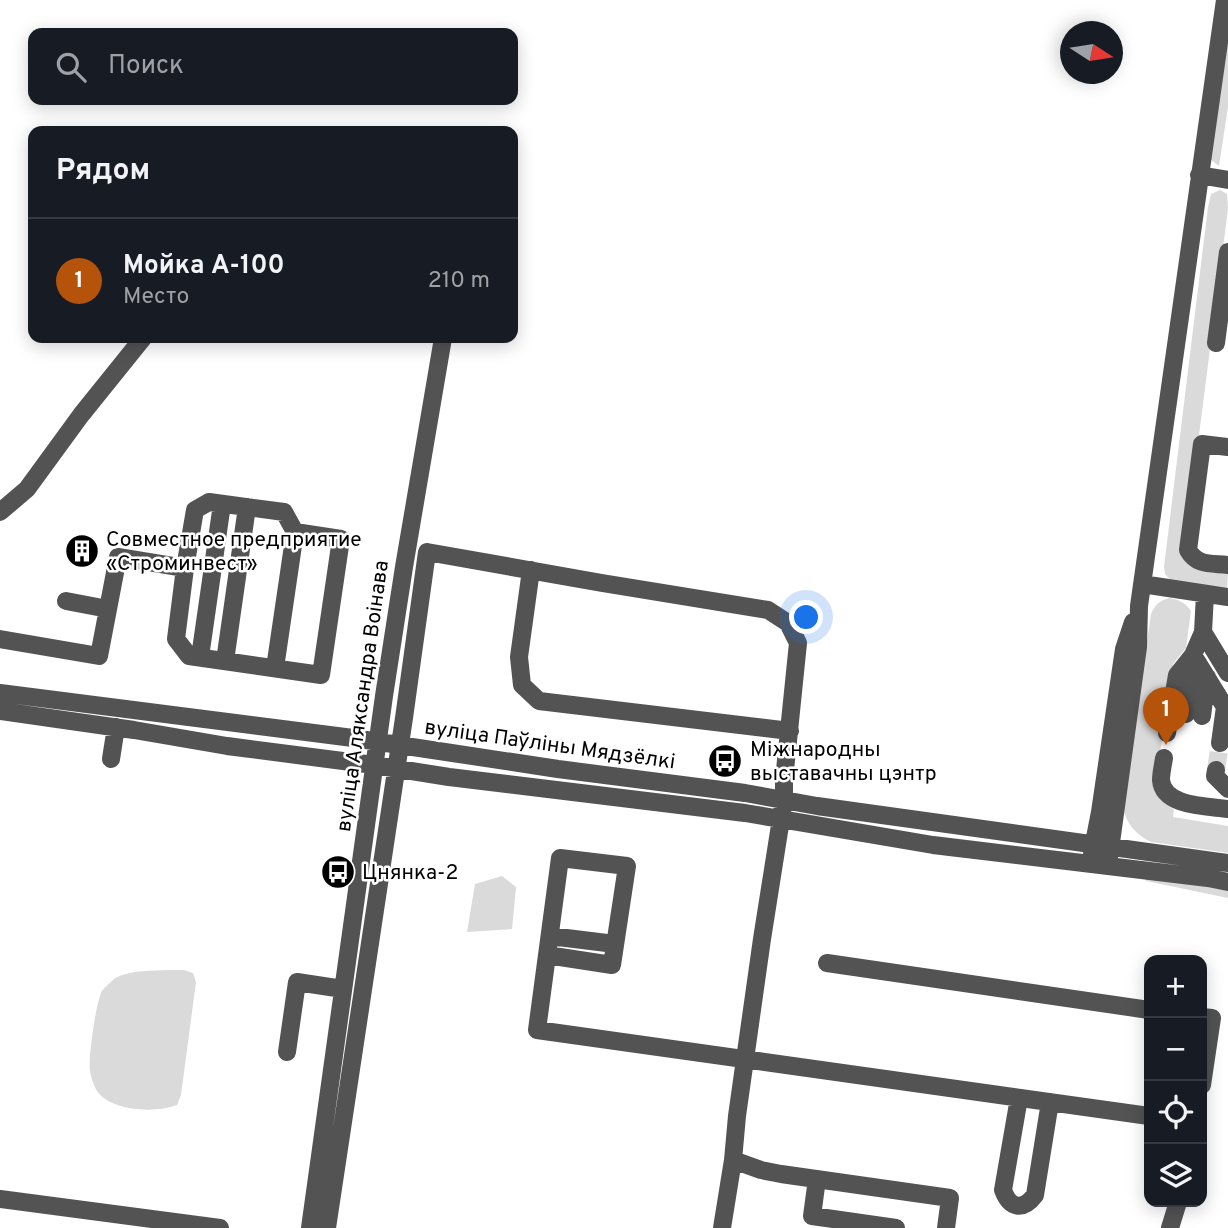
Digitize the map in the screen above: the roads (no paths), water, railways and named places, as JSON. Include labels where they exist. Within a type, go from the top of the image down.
[{"type":"street","points":[[1099,865],[1138,647],[1139,606],[1225,0]]},
{"type":"street","points":[[1199,175],[1228,180]]},
{"type":"street","points":[[1216,343],[1228,252]]},
{"type":"street","points":[[0,512],[27,489],[81,415],[139,343]]},
{"type":"street","name":"вуліца Аляксандра Воінава","points":[[327,1228],[325,1182],[343,989],[404,567],[442,343]]},
{"type":"street","points":[[1228,447],[1202,444],[1188,550],[1198,562],[1228,565]]},
{"type":"street","points":[[275,668],[295,532],[284,512],[209,502],[195,510],[185,568],[176,639],[189,656],[321,675],[341,539],[295,532]]},
{"type":"street","points":[[200,657],[222,503]]},
{"type":"street","points":[[225,661],[247,507]]},
{"type":"street","name":"вуліца Аляксандра Воінава","points":[[310,1228],[325,1182],[400,745],[428,552],[531,570]]},
{"type":"street","points":[[0,639],[99,656],[118,557],[185,568]]},
{"type":"street","points":[[722,1228],[784,800],[798,643],[788,623],[768,610],[531,570],[519,657],[522,685],[539,701],[790,731]]},
{"type":"street","points":[[1142,584],[1228,597]]},
{"type":"street","points":[[1194,715],[1205,594]]},
{"type":"street","points":[[66,601],[108,609]]},
{"type":"street","points":[[1203,632],[1228,673]]},
{"type":"street","points":[[1199,664],[1227,708],[1220,743]]},
{"type":"street","points":[[1167,733],[1177,674],[1199,664]]},
{"type":"street","name":"вуліца Паўліны Мядзёлкі","points":[[0,694],[400,745],[1228,863]]},
{"type":"street","name":"вуліца Паўліны Мядзёлкі","points":[[0,711],[227,746],[781,819],[933,845],[1228,882]]},
{"type":"street","points":[[111,758],[116,727]]},
{"type":"street","points":[[1164,758],[1161,782],[1167,794],[1176,801],[1228,809]]},
{"type":"street","points":[[547,955],[612,965],[627,866],[561,858],[547,955],[537,1030],[1144,1115]]},
{"type":"street","points":[[550,936],[615,944]]},
{"type":"street","points":[[827,964],[1144,1009]]},
{"type":"street","points":[[287,1052],[297,982],[343,989]]},
{"type":"street","points":[[1203,1081],[1212,1018],[1207,1018]]},
{"type":"street","points":[[1019,1098],[1003,1191],[1012,1205],[1022,1206],[1029,1203],[1035,1195],[1050,1102]]},
{"type":"street","points":[[733,1160],[761,1170],[950,1198],[946,1228]]},
{"type":"street","points":[[817,1179],[812,1216],[896,1228]]},
{"type":"street","points":[[0,1199],[220,1228]]},
{"type":"street","points":[[1170,1228],[1176,1207]]},
{"type":"tunnel","points":[[1216,770],[1220,743]]},
{"type":"place","name":"Совместное предприятие «Строминвест»","points":[[82,551]]},
{"type":"place","name":"Мойка A-100","points":[[1166,745]]},
{"type":"place","name":"Міжнародны выставачны цэнтр","points":[[725,761]]},
{"type":"place","name":"Цнянка-2","points":[[338,872]]}]
